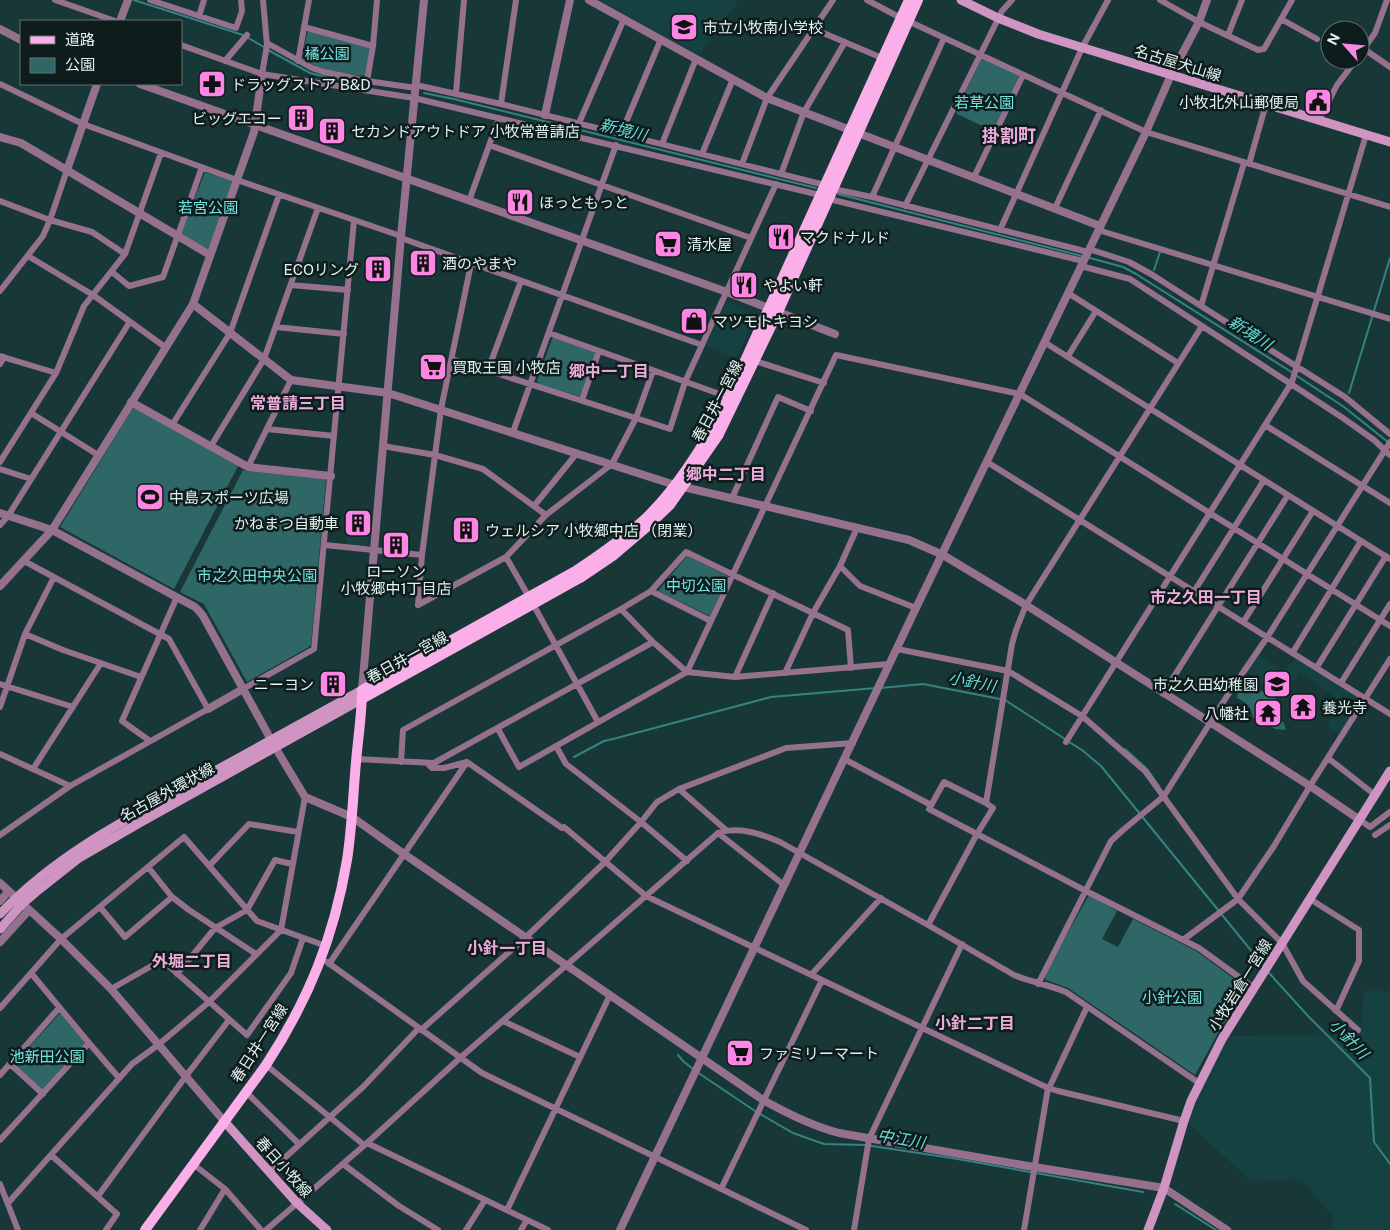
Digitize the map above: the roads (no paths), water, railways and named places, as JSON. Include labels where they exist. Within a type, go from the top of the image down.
[{"type":"main road","name":"春日井一宮線","points":[[151,1229],[192,1164],[284,1038],[325,961],[326,946],[340,895],[347,859],[362,694],[531,600],[580,578],[614,555],[670,504],[711,432],[773,310],[905,20],[909,0]]},
{"type":"main road","name":"春日井一宮線","points":[[854,131],[882,58],[918,0]]},
{"type":"main road","name":"名古屋犬山線","points":[[962,0],[998,18],[1038,34],[1390,142]]},
{"type":"main road","name":"春日井一宮線","points":[[679,486],[718,436],[754,361],[773,310]]},
{"type":"main road","name":"名古屋外環状線","points":[[0,929],[22,904],[79,858],[273,743],[362,694]]},
{"type":"main road","name":"小牧岩倉一宮線","points":[[1148,1230],[1164,1188],[1184,1121],[1199,1083],[1222,1039],[1390,771]]},
{"type":"main road","name":"名古屋外環状線","points":[[0,914],[22,904]]},
{"type":"main road","name":"春日小牧線","points":[[224,1121],[297,1203],[326,1230]]},
{"type":"street","points":[[55,0],[112,20]]},
{"type":"street","points":[[120,20],[128,0]]},
{"type":"street","points":[[150,0],[165,2],[236,28],[242,11],[241,0]]},
{"type":"street","points":[[199,16],[204,0]]},
{"type":"street","points":[[0,586],[52,530],[193,304],[254,132],[266,47],[264,0]]},
{"type":"street","points":[[298,61],[309,0]]},
{"type":"street","points":[[367,81],[373,46],[376,0]]},
{"type":"street","points":[[362,694],[373,550],[424,0]]},
{"type":"street","points":[[456,93],[464,0]]},
{"type":"street","points":[[501,104],[516,0]]},
{"type":"street","points":[[544,115],[570,0]]},
{"type":"street","points":[[589,0],[767,98],[1055,208],[1099,228],[1390,319]]},
{"type":"street","points":[[742,164],[767,98],[833,0]]},
{"type":"street","points":[[867,0],[905,20],[1146,132],[1390,207]]},
{"type":"street","points":[[905,206],[998,18],[1012,0]]},
{"type":"street","points":[[1000,230],[1082,48],[1108,0]]},
{"type":"street","points":[[1160,0],[1198,22],[1258,50],[1264,49],[1292,0]]},
{"type":"street","points":[[620,1230],[889,664],[1146,132],[1207,0]]},
{"type":"street","points":[[1228,36],[1242,0]]},
{"type":"street","points":[[1370,40],[1375,33],[1387,0]]},
{"type":"street","points":[[579,123],[624,19]]},
{"type":"street","points":[[1281,19],[1317,39]]},
{"type":"street","points":[[304,28],[373,46]]},
{"type":"street","points":[[0,29],[20,39]]},
{"type":"street","points":[[814,29],[882,58]]},
{"type":"street","points":[[225,61],[246,36]]},
{"type":"street","points":[[872,197],[944,38]]},
{"type":"street","points":[[621,134],[661,39]]},
{"type":"street","points":[[781,174],[804,112],[845,42]]},
{"type":"street","points":[[182,45],[262,74],[414,98],[776,184],[872,197],[1000,230],[1088,250],[1129,262],[1141,267],[1345,397],[1390,434]]},
{"type":"street","points":[[266,47],[324,72],[367,81],[456,93],[533,114],[579,123],[781,174],[827,192],[1130,279],[1291,382],[1388,449],[1164,796],[1111,841],[1038,984]]},
{"type":"street","points":[[1370,56],[1390,67]]},
{"type":"street","points":[[662,144],[696,59]]},
{"type":"street","points":[[1319,120],[1337,85],[1348,70]]},
{"type":"street","points":[[974,177],[1023,75]]},
{"type":"street","points":[[702,154],[733,79]]},
{"type":"street","points":[[0,84],[83,124],[354,220],[521,282],[702,345]]},
{"type":"street","points":[[0,291],[44,236],[97,85]]},
{"type":"street","points":[[143,85],[727,292],[835,334]]},
{"type":"street","points":[[1201,306],[1266,104]]},
{"type":"street","points":[[1055,208],[1101,110]]},
{"type":"street","points":[[530,126],[533,114]]},
{"type":"street","points":[[469,201],[499,118]]},
{"type":"street","points":[[1066,742],[1291,382],[1297,368],[1366,135]]},
{"type":"street","points":[[0,137],[21,143],[210,255]]},
{"type":"street","points":[[489,145],[751,238]]},
{"type":"street","points":[[513,432],[616,145]]},
{"type":"street","points":[[0,462],[56,373],[84,306],[125,254],[162,153]]},
{"type":"street","points":[[112,272],[129,286],[163,277],[202,167]]},
{"type":"street","points":[[452,359],[670,429],[686,382],[702,345],[776,184]]},
{"type":"street","points":[[172,425],[230,333],[279,195]]},
{"type":"street","points":[[0,201],[50,220],[92,232],[125,254]]},
{"type":"street","points":[[210,446],[264,359],[318,208]]},
{"type":"street","points":[[0,836],[70,786],[314,649],[354,220]]},
{"type":"street","points":[[28,256],[93,295],[165,347]]},
{"type":"street","points":[[471,264],[441,409],[422,554],[418,606],[506,557],[546,515],[612,464],[636,418],[653,371]]},
{"type":"street","points":[[488,370],[521,282]]},
{"type":"street","points":[[291,285],[348,290]]},
{"type":"street","points":[[1068,293],[1178,363]]},
{"type":"street","points":[[193,304],[291,380],[388,393],[679,486],[909,540],[943,554],[1310,786],[1370,827],[1390,812]]},
{"type":"street","points":[[1068,356],[1096,311]]},
{"type":"street","points":[[0,525],[8,516],[129,322]]},
{"type":"street","points":[[986,803],[1012,644],[1026,606],[1202,326]]},
{"type":"street","points":[[276,327],[344,334]]},
{"type":"street","points":[[549,332],[728,397]]},
{"type":"street","points":[[1044,342],[1388,558],[1317,667]]},
{"type":"street","points":[[582,400],[599,351]]},
{"type":"street","points":[[0,364],[2,356],[56,373]]},
{"type":"street","points":[[687,672],[836,356],[1020,394],[1390,626]]},
{"type":"street","points":[[754,361],[824,383]]},
{"type":"street","points":[[248,467],[291,380]]},
{"type":"street","points":[[732,498],[778,397],[811,411]]},
{"type":"street","points":[[131,402],[248,467],[330,476]]},
{"type":"street","points":[[30,413],[98,455]]},
{"type":"street","points":[[1265,425],[1390,503]]},
{"type":"street","points":[[267,429],[334,436]]},
{"type":"street","points":[[383,446],[435,455],[482,469],[546,515]]},
{"type":"street","points":[[534,506],[577,453]]},
{"type":"street","points":[[988,462],[1390,713]]},
{"type":"street","points":[[0,469],[31,479]]},
{"type":"street","points":[[1195,590],[1264,480]]},
{"type":"street","points":[[1163,694],[1288,495]]},
{"type":"street","points":[[1244,621],[1313,511]]},
{"type":"street","points":[[0,513],[52,530],[177,597],[199,611],[305,797],[352,817],[702,1058],[762,1103],[811,1125],[869,1140],[1164,1188],[1227,1230]]},
{"type":"street","points":[[785,673],[813,612],[840,566],[857,528]]},
{"type":"street","points":[[1293,652],[1361,541]]},
{"type":"street","points":[[324,544],[422,554]]},
{"type":"street","points":[[401,762],[402,730],[651,592],[686,552],[848,630],[851,668]]},
{"type":"street","points":[[506,557],[598,722]]},
{"type":"street","points":[[24,560],[169,639],[208,709]]},
{"type":"street","points":[[840,566],[860,586],[916,608]]},
{"type":"street","points":[[0,707],[25,634],[54,577]]},
{"type":"street","points":[[651,592],[711,621]]},
{"type":"street","points":[[735,677],[773,594]]},
{"type":"street","points":[[150,741],[122,721],[177,597]]},
{"type":"street","points":[[1341,683],[1390,604]]},
{"type":"street","points":[[621,609],[653,642],[687,672]]},
{"type":"street","points":[[25,634],[63,650],[141,677]]},
{"type":"street","points":[[356,759],[434,763],[653,642]]},
{"type":"street","points":[[897,649],[1008,671],[1082,716],[1145,770],[1238,899],[1282,944],[1303,981],[1337,1009],[1358,1030]]},
{"type":"street","points":[[1183,940],[1238,899],[1274,846],[1390,659]]},
{"type":"street","points":[[33,769],[101,663]]},
{"type":"street","points":[[498,729],[519,767],[687,672],[735,677],[889,664]]},
{"type":"street","points":[[0,684],[73,707]]},
{"type":"street","points":[[269,1172],[363,1087],[420,1029],[526,937],[605,862],[657,802],[679,789],[786,748],[853,743]]},
{"type":"street","points":[[556,746],[566,764],[641,822],[686,861]]},
{"type":"street","points":[[0,754],[70,786]]},
{"type":"street","points":[[1328,758],[1375,795]]},
{"type":"street","points":[[844,759],[931,805]]},
{"type":"street","points":[[428,764],[432,768],[444,768],[467,762],[562,828],[564,827],[646,896],[1048,1088],[1184,1121]]},
{"type":"street","points":[[467,762],[404,854],[325,961],[482,1073],[806,1230]]},
{"type":"street","points":[[928,925],[977,834],[993,808],[944,782],[929,809],[977,834],[1086,891],[1199,948],[1254,988]]},
{"type":"street","points":[[679,789],[726,830]]},
{"type":"street","points":[[8,1204],[132,1064],[158,1045],[209,1002],[280,930],[305,797]]},
{"type":"street","points":[[209,866],[249,824],[298,832]]},
{"type":"street","points":[[1376,835],[1390,825]]},
{"type":"street","points":[[266,1230],[718,833],[726,830],[753,832],[767,836],[881,898],[1014,975],[1066,992],[1199,1083]]},
{"type":"street","points":[[718,833],[784,885]]},
{"type":"street","points":[[0,1008],[62,939],[184,837],[257,922],[326,946]]},
{"type":"street","points":[[176,974],[215,928],[247,910],[275,860],[292,864]]},
{"type":"street","points":[[148,867],[172,897],[215,928],[256,954]]},
{"type":"street","points":[[0,883],[62,939],[111,989],[224,1121]]},
{"type":"street","points":[[0,901],[8,891]]},
{"type":"street","points":[[100,907],[125,937],[172,897]]},
{"type":"street","points":[[811,975],[881,898]]},
{"type":"street","points":[[1310,899],[1359,930],[1359,960],[1337,1009]]},
{"type":"street","points":[[0,942],[22,904]]},
{"type":"street","points":[[111,989],[162,960],[247,1035],[292,973],[303,938]]},
{"type":"street","points":[[854,1230],[869,1140],[962,944]]},
{"type":"street","points":[[31,973],[88,1043],[120,1078]]},
{"type":"street","points":[[721,1189],[822,980]]},
{"type":"street","points":[[507,1210],[610,995]]},
{"type":"street","points":[[1024,1230],[1048,1088],[1087,1007]]},
{"type":"street","points":[[0,1075],[60,1008]]},
{"type":"street","points":[[98,1196],[229,1020]]},
{"type":"street","points":[[504,1021],[580,1057]]},
{"type":"street","points":[[0,1140],[88,1043]]},
{"type":"street","points":[[10,1064],[43,1094]]},
{"type":"street","points":[[266,1064],[366,1144],[548,1230]]},
{"type":"street","points":[[246,1092],[300,1144]]},
{"type":"street","points":[[51,1156],[117,1214],[106,1230]]},
{"type":"street","points":[[192,1164],[226,1189],[261,1230]]},
{"type":"street","points":[[343,1164],[398,1206],[438,1230]]},
{"type":"street","points":[[0,1184],[18,1230]]},
{"type":"street","points":[[200,1230],[226,1189]]},
{"type":"street","points":[[466,1230],[485,1200]]},
{"type":"street","points":[[521,1230],[527,1220]]},
{"type":"waterway","name":"新境川","points":[[134,0],[243,35],[264,47]]},
{"type":"waterway","name":"新境川","points":[[268,50],[310,73],[359,82]]},
{"type":"waterway","name":"新境川","points":[[424,93],[816,188]]},
{"type":"waterway","name":"新境川","points":[[838,194],[1082,256]]},
{"type":"waterway","points":[[1154,270],[1160,252]]},
{"type":"waterway","name":"新境川","points":[[1090,258],[1123,267],[1136,274],[1293,373]]},
{"type":"waterway","points":[[1349,393],[1390,258]]},
{"type":"waterway","name":"新境川","points":[[1297,376],[1344,407],[1388,442]]},
{"type":"waterway","name":"小針川","points":[[881,688],[923,684],[1005,700],[1065,739]]},
{"type":"waterway","name":"小針川","points":[[574,757],[604,741],[771,697],[876,688]]},
{"type":"waterway","name":"小針川","points":[[1069,742],[1101,766],[1262,964]]},
{"type":"waterway","points":[[1125,749],[1147,769],[1159,786]]},
{"type":"waterway","name":"小針川","points":[[1269,973],[1308,1016],[1370,1078],[1374,1142],[1390,1164]]},
{"type":"waterway","name":"中江川","points":[[678,1055],[693,1069]]},
{"type":"waterway","name":"中江川","points":[[697,1072],[755,1111],[793,1133],[824,1144],[865,1145],[952,1158],[1143,1192]]},
{"type":"waterway","name":"中江川","points":[[1175,1204],[1216,1230]]},
{"type":"place","name":"市立小牧南小学校","points":[[684,27]]},
{"type":"place","name":"ドラッグストア B&D","points":[[212,84]]},
{"type":"place","name":"小牧北外山郵便局","points":[[1318,102]]},
{"type":"place","name":"ビッグエコー","points":[[301,118]]},
{"type":"place","name":"セカンドアウトドア 小牧常普請店","points":[[332,131]]},
{"type":"place","name":"ほっともっと","points":[[520,202]]},
{"type":"place","name":"マクドナルド","points":[[781,237]]},
{"type":"place","name":"清水屋","points":[[668,244]]},
{"type":"place","name":"酒のやまや","points":[[423,263]]},
{"type":"place","name":"ECOリング","points":[[378,269]]},
{"type":"place","name":"やよい軒","points":[[744,285]]},
{"type":"place","name":"マツモトキヨシ","points":[[694,321]]},
{"type":"place","name":"買取王国 小牧店","points":[[433,367]]},
{"type":"place","name":"中島スポーツ広場","points":[[150,497]]},
{"type":"place","name":"かねまつ自動車","points":[[358,523]]},
{"type":"place","name":"ウェルシア 小牧郷中店 （閉業）","points":[[466,530]]},
{"type":"place","name":"ローソン 小牧郷中1丁目店","points":[[396,545]]},
{"type":"place","name":"ニーヨン","points":[[333,684]]},
{"type":"place","name":"市之久田幼稚園","points":[[1277,684]]},
{"type":"place","name":"養光寺","points":[[1303,707]]},
{"type":"place","name":"八幡社","points":[[1268,713]]},
{"type":"place","name":"ファミリーマート","points":[[740,1053]]},
{"type":"district","name":"掛割町","points":[[1009,135]]},
{"type":"district","name":"郷中一丁目","points":[[609,371]]},
{"type":"district","name":"常普請三丁目","points":[[298,403]]},
{"type":"district","name":"郷中二丁目","points":[[726,474]]},
{"type":"district","name":"市之久田一丁目","points":[[1206,597]]},
{"type":"district","name":"小針一丁目","points":[[507,948]]},
{"type":"district","name":"外堀二丁目","points":[[192,961]]},
{"type":"district","name":"小針二丁目","points":[[975,1023]]},
{"type":"park label","name":"橘公園","points":[[327,53]]},
{"type":"park label","name":"若草公園","points":[[984,102]]},
{"type":"park label","name":"若宮公園","points":[[208,207]]},
{"type":"park label","name":"市之久田中央公園","points":[[257,575]]},
{"type":"park label","name":"中切公園","points":[[696,585]]},
{"type":"park label","name":"小針公園","points":[[1172,997]]},
{"type":"park label","name":"池新田公園","points":[[47,1056]]}]
